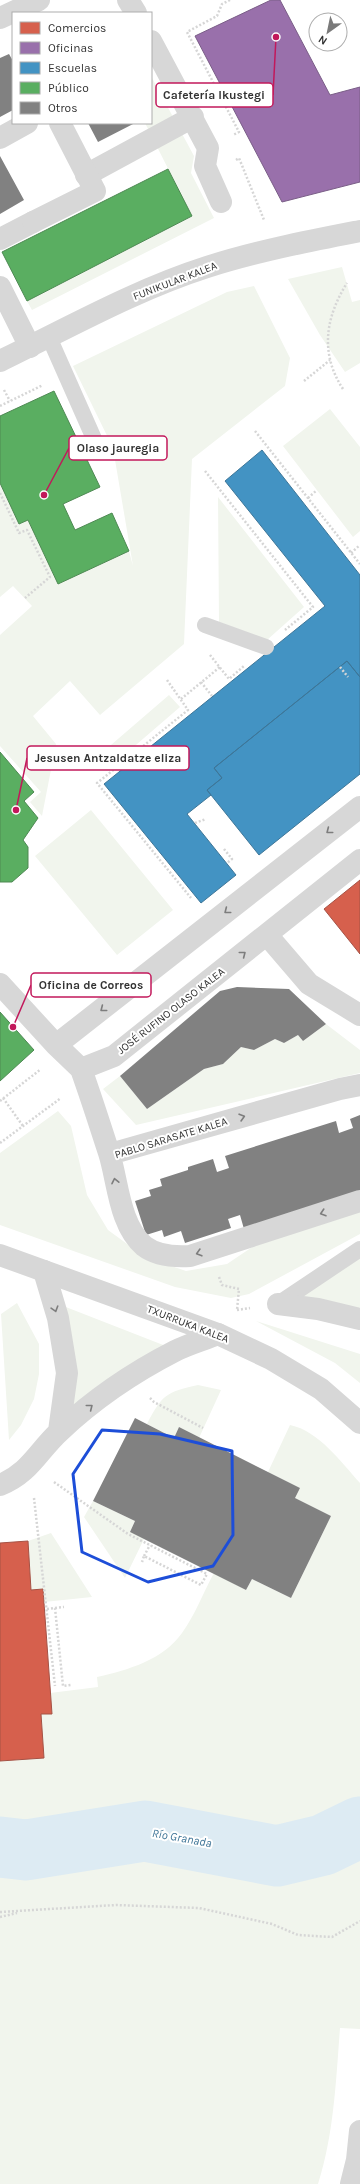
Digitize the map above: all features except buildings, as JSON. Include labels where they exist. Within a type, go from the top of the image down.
[{"type":"street","points":[[19,12],[39,0]]},
{"type":"street","points":[[128,0],[135,12]]},
{"type":"street","points":[[152,43],[193,117],[208,148],[205,166],[221,202]]},
{"type":"street","points":[[86,175],[193,117]]},
{"type":"street","points":[[0,138],[25,124]]},
{"type":"street","points":[[0,239],[95,191],[60,124]]},
{"type":"street","name":"FUNIKULAR KALEA","points":[[0,361],[148,290],[206,267],[262,251],[360,231]]},
{"type":"street","points":[[0,287],[30,347]]},
{"type":"street","points":[[60,1048],[360,807]]},
{"type":"street","name":"JOSÉ RUFINO OLASO KALEA","points":[[83,1075],[114,1056],[360,860]]},
{"type":"street","points":[[266,935],[308,984],[360,1015]]},
{"type":"street","points":[[0,984],[60,1048],[83,1075],[110,1154]]},
{"type":"street","name":"PABLO SARASATE KALEA","points":[[360,1085],[340,1088],[110,1154],[123,1210],[134,1234],[144,1246],[158,1253],[174,1257],[190,1256],[210,1250],[360,1201]]},
{"type":"street","name":"TXURRUKA KALEA","points":[[0,1254],[218,1334],[271,1359],[321,1389],[360,1423]]},
{"type":"street","points":[[44,1271],[58,1318],[66,1373],[59,1431]]},
{"type":"street","points":[[278,1304],[318,1309],[360,1319]]},
{"type":"street","points":[[0,1485],[8,1482],[30,1466],[59,1431],[129,1377],[176,1350],[218,1334]]},
{"type":"street","points":[[351,2184],[357,2160],[360,2131]]},
{"type":"lane","points":[[49,337],[99,450]]},
{"type":"lane","points":[[205,625],[266,647]]},
{"type":"lane","points":[[278,1304],[360,1249]]},
{"type":"path","points":[[208,148],[239,132],[187,32],[217,16],[222,4],[230,0]]},
{"type":"path","points":[[343,390],[335,377],[330,360],[328,331],[330,316],[336,300],[347,283]]},
{"type":"path","points":[[304,381],[330,360]]},
{"type":"path","points":[[0,406],[65,375]]},
{"type":"path","points":[[255,431],[360,564]]},
{"type":"path","points":[[205,471],[313,607],[229,678],[205,649]]},
{"type":"path","points":[[308,498],[317,490]]},
{"type":"path","points":[[0,493],[19,533],[27,530],[50,577],[25,598]]},
{"type":"path","points":[[351,553],[360,545]]},
{"type":"path","points":[[180,699],[220,667]]},
{"type":"path","points":[[340,667],[348,677]]},
{"type":"path","points":[[167,680],[188,710],[97,783],[191,898]]},
{"type":"path","points":[[201,682],[212,696]]},
{"type":"path","points":[[195,823],[206,819]]},
{"type":"path","points":[[224,849],[232,859],[227,863]]},
{"type":"path","points":[[155,854],[158,851]]},
{"type":"path","points":[[23,1126],[1,1099],[60,1048]]},
{"type":"path","points":[[0,1144],[83,1075]]},
{"type":"path","points":[[210,1250],[222,1285],[239,1289],[237,1310]]},
{"type":"path","points":[[129,1377],[154,1402],[203,1428]]},
{"type":"path","points":[[30,1466],[128,1534],[207,1574],[201,1585],[144,1556]]},
{"type":"path","points":[[30,1466],[48,1609],[55,1686]]},
{"type":"path","points":[[142,1562],[150,1545]]},
{"type":"path","points":[[48,1609],[64,1607]]},
{"type":"path","points":[[55,1608],[63,1686],[71,1685]]},
{"type":"path","points":[[0,1912],[116,1905],[199,1908],[272,1924],[298,1935],[332,1937],[360,1921]]},
{"type":"path","points":[[0,1917],[23,1911]]},
{"type":"highlighted area","points":[[102,1430],[160,1434],[232,1451],[233,1535],[213,1566],[148,1582],[82,1552],[73,1474]]},
{"type":"shaded area","points":[[152,78],[194,156],[191,173],[214,218],[32,310],[27,301],[192,216],[146,124],[152,124]]},
{"type":"shaded area","points":[[342,267],[352,302],[360,300],[360,363],[345,372],[320,335],[288,279]]},
{"type":"shaded area","points":[[254,286],[290,358],[285,386],[192,459],[184,644],[100,715],[70,681],[33,716],[56,744],[42,816],[30,802],[41,792],[0,746],[0,635],[32,606],[13,586],[0,597],[0,483],[28,520],[58,584],[129,551],[133,566],[113,448],[73,366],[227,292]]},
{"type":"shaded area","points":[[330,409],[360,447],[360,531],[353,537],[283,446]]},
{"type":"shaded area","points":[[218,497],[304,607],[267,640],[219,622]]},
{"type":"shaded area","points":[[169,695],[180,707],[115,763],[104,751]]},
{"type":"shaded area","points":[[91,810],[173,910],[117,955],[35,856]]},
{"type":"shaded area","points":[[326,1024],[360,1050],[360,1073],[136,1125],[103,1089],[120,1076],[147,1109],[204,1069],[223,1064],[241,1047],[254,1050],[275,1039],[284,1043],[298,1035],[303,1041]]},
{"type":"shaded area","points":[[58,1111],[71,1126],[87,1195],[108,1230],[145,1257],[186,1271],[227,1264],[282,1227],[360,1201],[360,1234],[249,1294],[231,1298],[175,1287],[0,1225],[0,1153]]},
{"type":"shaded area","points":[[360,1249],[360,1307],[355,1317],[278,1304]]},
{"type":"shaded area","points":[[53,1302],[176,1350],[59,1431]]},
{"type":"shaded area","points":[[17,1303],[39,1344],[39,1374],[34,1399],[21,1425],[9,1440],[1,1314]]},
{"type":"shaded area","points":[[256,1321],[360,1354],[360,1383],[335,1363]]},
{"type":"shaded area","points":[[198,1385],[221,1390],[199,1438],[179,1427],[174,1438],[147,1424],[161,1401],[166,1396],[179,1390]]},
{"type":"shaded area","points":[[290,1425],[301,1428],[320,1440],[360,1483],[360,1827],[323,1845],[277,1856],[145,1831],[26,1850],[0,1847],[0,1761],[44,1758],[41,1714],[52,1714],[50,1693],[98,1687],[97,1677],[133,1667],[155,1657],[165,1650],[174,1642],[187,1626],[214,1573],[246,1590],[252,1579],[291,1598],[331,1516],[295,1498],[300,1488],[268,1472]]},
{"type":"shaded area","points":[[93,1501],[135,1521],[130,1532],[144,1539],[125,1578],[84,1517]]},
{"type":"shaded area","points":[[51,1533],[92,1597],[44,1602],[43,1589],[31,1590],[28,1541]]},
{"type":"shaded area","points":[[360,1838],[360,2029],[340,2028],[336,2087],[331,2126],[328,2146],[318,2184],[0,2184],[0,1858],[30,1860],[148,1843],[279,1865],[327,1855]]},
{"type":"waterway","name":"Río Granada","points":[[0,1847],[26,1850],[145,1831],[277,1856],[323,1845],[360,1827]]},
{"type":"place","name":"Cafetería Ikustegi","points":[[276,37]]},
{"type":"place","name":"Olaso jauregia","points":[[44,495]]},
{"type":"place","name":"Jesusen Antzaldatze eliza","points":[[16,810]]},
{"type":"place","name":"Oficina de Correos","points":[[13,1027]]}]
